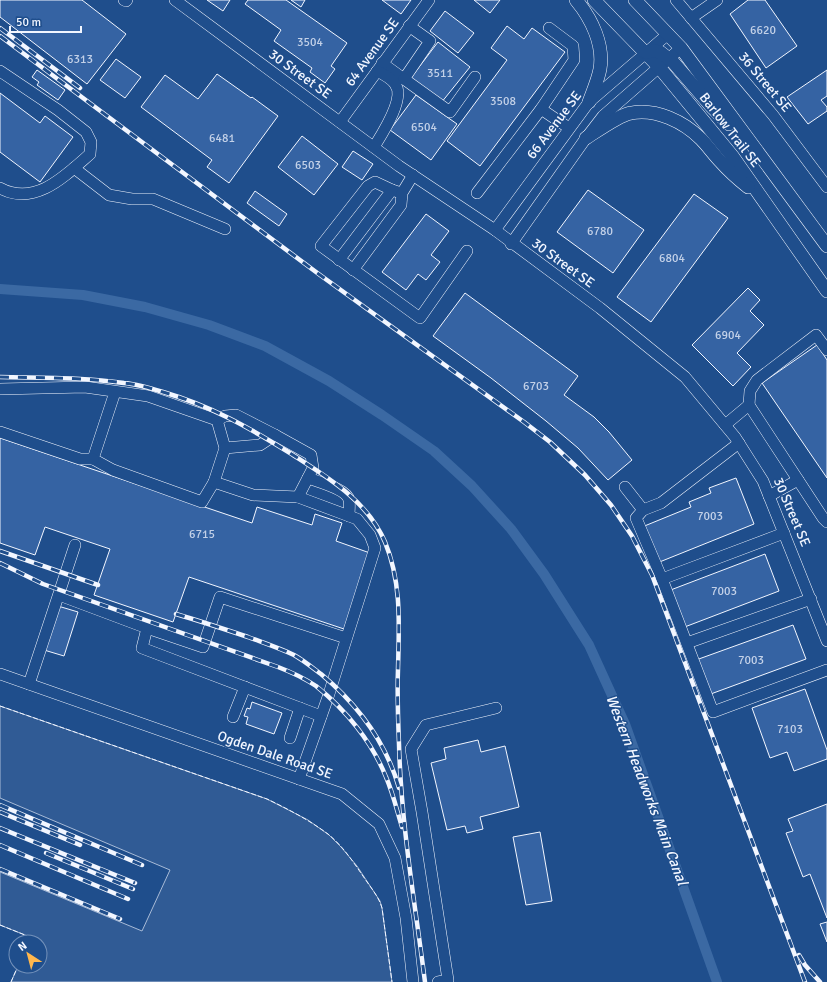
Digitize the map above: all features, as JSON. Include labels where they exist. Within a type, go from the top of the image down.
[{"type":"main road","points":[[576,0],[593,28],[600,44],[600,69],[589,102]]},
{"type":"main road","name":"Barlow Trail SE","points":[[594,0],[646,52],[664,63],[733,157],[827,291]]},
{"type":"main road","name":"Barlow Trail SE","points":[[635,0],[681,48],[827,246]]},
{"type":"main road","points":[[664,63],[673,62],[711,106],[760,155]]},
{"type":"main road","points":[[586,138],[608,124],[631,113],[647,113],[663,116],[680,123],[701,139],[720,162],[765,203]]},
{"type":"street","name":"30 Street SE","points":[[175,0],[374,147],[494,230],[600,308],[685,377],[725,425],[763,481],[827,641]]},
{"type":"street","name":"64 Avenue SE","points":[[340,122],[429,0]]},
{"type":"street","name":"36 Street SE","points":[[676,0],[773,115],[827,187]]},
{"type":"street","points":[[691,18],[717,0]]},
{"type":"street","points":[[404,79],[430,41],[410,26]]},
{"type":"street","points":[[477,193],[542,109],[574,60],[573,46],[549,28]]},
{"type":"street","name":"66 Avenue SE","points":[[494,230],[589,102],[668,34]]},
{"type":"street","points":[[512,244],[603,116],[681,48]]},
{"type":"street","points":[[380,67],[404,79],[450,112],[475,76]]},
{"type":"street","points":[[374,147],[389,122],[396,103],[397,95],[397,87],[380,67]]},
{"type":"street","points":[[0,71],[58,110],[86,132],[91,142],[90,154],[54,184],[32,194],[10,193],[0,188]]},
{"type":"street","points":[[542,109],[569,128]]},
{"type":"street","points":[[74,168],[109,195],[132,200],[153,199],[225,229]]},
{"type":"street","points":[[339,260],[397,191],[413,175]]},
{"type":"street","points":[[397,191],[375,182],[368,186],[321,246],[420,318],[467,251]]},
{"type":"street","points":[[353,270],[401,205],[397,191]]},
{"type":"street","points":[[827,350],[816,335],[757,380],[750,391],[749,405],[827,522]]},
{"type":"street","points":[[0,390],[85,387],[148,396],[217,420],[225,416],[236,414],[311,455],[313,468],[298,497]]},
{"type":"street","points":[[93,459],[115,392]]},
{"type":"street","points":[[725,425],[749,405]]},
{"type":"street","points":[[0,432],[80,459],[93,459],[113,470],[202,502],[214,482],[225,448],[217,420]]},
{"type":"street","points":[[225,448],[260,445],[275,435]]},
{"type":"street","points":[[739,444],[661,503],[643,510],[636,518],[687,642],[712,712],[827,670]]},
{"type":"street","points":[[308,478],[335,488],[345,494],[349,500],[348,516]]},
{"type":"street","points":[[769,496],[798,480]]},
{"type":"street","points":[[214,482],[253,495],[298,497],[357,519],[370,535],[375,548],[321,716],[299,779]]},
{"type":"street","points":[[625,487],[643,510]]},
{"type":"street","points":[[662,579],[784,532]]},
{"type":"street","points":[[29,684],[58,594],[76,545]]},
{"type":"street","points":[[58,594],[203,647],[220,597],[346,638]]},
{"type":"street","points":[[687,642],[811,599]]},
{"type":"street","points":[[148,628],[142,648],[321,716]]},
{"type":"street","name":"Ogden Dale Road SE","points":[[0,674],[342,794],[380,824],[395,858],[406,918],[414,982]]},
{"type":"street","points":[[233,717],[244,687]]},
{"type":"street","points":[[290,738],[300,708]]},
{"type":"street","points":[[438,982],[448,980],[411,749],[426,725],[496,708]]},
{"type":"shaded area","points":[[0,706],[267,799],[308,820],[329,835],[357,866],[380,901],[392,982],[11,982],[14,974],[48,974],[48,934],[22,934],[0,925],[0,872],[142,931],[170,870],[0,798]]},
{"type":"building","points":[[0,0],[82,0],[126,34],[87,84],[0,17]]},
{"type":"building","points":[[207,0],[230,0],[223,11]]},
{"type":"building","points":[[248,0],[286,0],[347,43],[331,66],[335,69],[325,83],[310,72],[312,68],[274,41],[281,30],[245,4]]},
{"type":"building","points":[[291,0],[305,0],[301,7]]},
{"type":"building","points":[[382,0],[411,0],[401,14]]},
{"type":"building","points":[[474,0],[500,0],[490,13]]},
{"type":"building","points":[[748,0],[765,0],[797,46],[766,68],[730,14]]},
{"type":"building","points":[[445,11],[474,33],[458,53],[430,31]]},
{"type":"building","points":[[507,26],[524,39],[532,28],[565,52],[480,166],[447,141],[507,60],[491,48]]},
{"type":"building","points":[[438,42],[470,67],[441,103],[410,79]]},
{"type":"building","points":[[116,59],[141,77],[125,98],[100,80]]},
{"type":"building","points":[[37,70],[65,90],[58,100],[37,85],[39,82],[32,77]]},
{"type":"building","points":[[827,70],[827,96],[821,100],[827,107],[827,111],[808,124],[787,97]]},
{"type":"building","points":[[217,74],[278,116],[229,183],[207,167],[212,160],[141,107],[165,75],[198,99]]},
{"type":"building","points":[[0,93],[40,123],[45,116],[73,137],[40,182],[0,152]]},
{"type":"building","points":[[416,95],[457,124],[431,160],[390,130]]},
{"type":"building","points":[[302,136],[338,164],[314,195],[278,167]]},
{"type":"building","points":[[353,151],[373,164],[362,180],[342,167]]},
{"type":"building","points":[[588,190],[644,230],[613,273],[557,232]]},
{"type":"building","points":[[255,191],[287,214],[279,226],[247,203]]},
{"type":"building","points":[[694,194],[728,218],[651,322],[617,297]]},
{"type":"building","points":[[426,214],[449,231],[431,255],[440,262],[426,280],[418,274],[406,290],[382,272]]},
{"type":"building","points":[[748,288],[760,300],[750,311],[764,325],[737,353],[751,367],[733,386],[692,345]]},
{"type":"building","points":[[465,293],[578,376],[564,395],[594,417],[609,432],[632,460],[608,480],[578,448],[546,421],[491,378],[433,336]]},
{"type":"building","points":[[817,345],[827,360],[827,478],[762,383]]},
{"type":"building","points":[[0,438],[252,523],[257,507],[312,525],[315,514],[342,523],[336,541],[370,553],[344,629],[189,577],[173,622],[94,595],[110,549],[45,527],[35,555],[0,543]]},
{"type":"building","points":[[736,478],[754,524],[657,563],[642,527],[691,507],[689,502],[711,493],[709,488]]},
{"type":"building","points":[[765,554],[779,591],[682,628],[668,591]]},
{"type":"building","points":[[58,606],[78,612],[64,656],[44,650]]},
{"type":"building","points":[[793,625],[806,659],[708,695],[696,660]]},
{"type":"building","points":[[805,689],[827,750],[827,759],[794,771],[787,752],[770,758],[752,708]]},
{"type":"building","points":[[252,702],[282,713],[274,734],[246,724],[248,717],[244,716],[247,708],[250,709]]},
{"type":"building","points":[[478,740],[481,752],[505,746],[519,807],[480,817],[483,829],[467,833],[465,826],[447,830],[431,763],[446,759],[444,748]]},
{"type":"building","points":[[827,804],[827,918],[810,874],[803,877],[786,833],[793,831],[788,819]]},
{"type":"building","points":[[540,832],[552,901],[526,905],[513,837]]},
{"type":"building","points":[[827,922],[827,942],[820,924]]},
{"type":"waterway","name":"Western Headworks Main Canal","points":[[0,289],[83,295],[145,307],[209,325],[265,346],[329,381],[382,415],[434,451],[472,486],[511,529],[544,574],[589,645],[625,724],[717,982]]},
{"type":"railway","points":[[0,28],[80,88]]},
{"type":"railway","points":[[0,36],[320,275],[524,422],[550,442],[585,475],[611,505],[632,536],[652,575],[805,982]]},
{"type":"railway","points":[[0,377],[109,381],[139,385],[181,398],[229,418],[274,443],[332,481],[345,491],[368,514],[385,542],[397,589],[399,621],[398,725],[402,804],[425,982]]},
{"type":"railway","points":[[0,551],[98,585]]},
{"type":"railway","points":[[0,563],[43,584],[278,667],[307,680],[338,705],[366,739],[380,764],[388,783],[402,827]]},
{"type":"railway","points":[[176,614],[283,650],[294,655],[321,674],[347,698],[369,725],[386,755],[399,788]]},
{"type":"railway","points":[[0,805],[142,865]]},
{"type":"railway","points":[[0,812],[80,845]]},
{"type":"railway","points":[[0,828],[135,883]]},
{"type":"railway","points":[[0,845],[128,899]]},
{"type":"railway","points":[[46,853],[133,889]]},
{"type":"railway","points":[[0,869],[120,919]]},
{"type":"railway","points":[[799,955],[805,965],[820,982]]},
{"type":"fence","points":[[0,706],[267,799],[321,829],[343,849],[379,900],[382,908],[392,982]]},
{"type":"fence","points":[[0,925],[22,934]]},
{"type":"fence","points":[[11,982],[14,974]]}]
